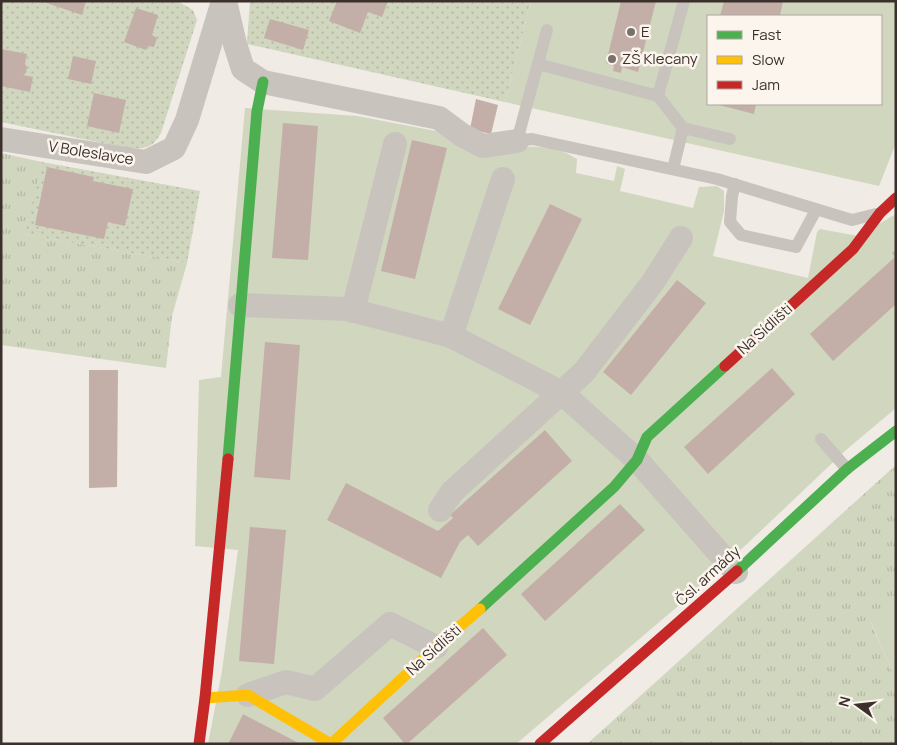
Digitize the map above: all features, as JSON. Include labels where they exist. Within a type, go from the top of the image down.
[{"type":"street","points":[[224,1],[243,69],[263,82],[439,118],[462,135],[483,146],[516,141]]},
{"type":"street","name":"V Boleslavce","points":[[1,139],[146,162],[174,148],[186,120],[224,1]]},
{"type":"street","points":[[199,744],[225,499],[257,111],[263,82]]},
{"type":"street","points":[[353,310],[395,144]]},
{"type":"street","points":[[451,336],[503,179]]},
{"type":"street","name":"Na Sídlišti","points":[[248,695],[332,744],[436,647],[514,580],[614,487],[637,460],[647,437],[853,249],[880,213],[896,198]]},
{"type":"street","points":[[440,510],[452,492],[584,372],[653,282],[680,238]]},
{"type":"street","points":[[240,305],[353,310],[451,336],[562,393],[637,460],[736,572]]},
{"type":"street","name":"Čsl. armády","points":[[540,744],[736,572],[847,469],[896,431]]},
{"type":"street","points":[[205,698],[248,695],[286,682],[316,689],[390,624],[436,647]]},
{"type":"lane","points":[[658,96],[684,1]]},
{"type":"lane","points":[[547,30],[516,141],[532,139],[673,169],[735,184],[852,220],[880,213]]},
{"type":"lane","points":[[538,64],[658,96],[682,128],[730,139]]},
{"type":"lane","points":[[673,169],[682,128]]},
{"type":"lane","points":[[735,184],[730,222],[740,235],[796,247],[816,210]]},
{"type":"lane","points":[[821,439],[847,469]]},
{"type":"green space","points":[[1,1],[177,1],[193,10],[197,20],[158,138],[147,147],[127,148],[1,122]]},
{"type":"green space","points":[[250,1],[531,1],[505,102],[247,44]]},
{"type":"green space","name":"ZŠ Klecany","points":[[531,1],[896,1],[896,143],[879,186],[505,102]]},
{"type":"green space","points":[[245,108],[357,116],[441,132],[476,155],[523,152],[524,147],[552,149],[577,159],[576,173],[614,181],[617,166],[625,169],[620,191],[693,208],[699,187],[717,186],[724,191],[724,211],[713,256],[808,278],[817,232],[820,229],[858,236],[896,214],[896,408],[846,450],[711,578],[516,744],[301,744],[243,714],[228,744],[208,744],[222,671],[238,550],[195,546],[199,380],[221,377]]},
{"type":"green space","points":[[1,153],[42,162],[26,234],[187,263],[172,316],[166,368],[1,345]]},
{"type":"green space","points":[[42,162],[200,191],[187,263],[25,234]]},
{"type":"green space","points":[[896,465],[896,612],[871,623],[896,680],[896,744],[587,744]]},
{"type":"green space","points":[[896,612],[896,680],[871,622]]},
{"type":"building","points":[[41,1],[86,1],[82,15]]},
{"type":"building","points":[[337,1],[388,1],[382,17],[368,12],[360,33],[329,21]]},
{"type":"building","name":"E","points":[[621,1],[656,1],[638,72],[622,67],[621,73],[613,71],[614,66],[606,63]]},
{"type":"building","points":[[724,1],[783,1],[780,15],[720,15]]},
{"type":"building","points":[[136,8],[158,15],[152,35],[157,38],[154,47],[147,46],[146,50],[124,42]]},
{"type":"building","points":[[270,19],[309,30],[303,50],[264,38]]},
{"type":"building","points":[[1,49],[27,54],[26,73],[23,75],[33,77],[30,92],[1,86]]},
{"type":"building","points":[[73,56],[96,61],[91,84],[68,79]]},
{"type":"building","points":[[94,93],[126,100],[119,133],[87,126]]},
{"type":"building","points":[[476,99],[498,105],[491,134],[470,129]]},
{"type":"building","points":[[719,105],[756,105],[754,114]]},
{"type":"building","points":[[283,123],[318,126],[308,260],[272,258]]},
{"type":"building","points":[[412,140],[447,148],[415,279],[381,271]]},
{"type":"building","points":[[47,167],[94,177],[93,181],[133,189],[125,226],[108,222],[104,239],[35,225]]},
{"type":"building","points":[[550,204],[582,219],[530,325],[498,309]]},
{"type":"building","points":[[896,250],[896,304],[833,361],[810,334],[895,257],[892,253]]},
{"type":"building","points":[[677,280],[706,303],[631,395],[603,372]]},
{"type":"building","points":[[265,342],[300,345],[290,480],[254,477]]},
{"type":"building","points":[[772,368],[795,394],[708,474],[684,447]]},
{"type":"building","points":[[89,370],[118,370],[117,487],[89,488]]},
{"type":"building","points":[[545,430],[572,461],[478,546],[468,535],[460,542],[441,578],[327,520],[346,483],[438,531],[453,518],[450,515]]},
{"type":"building","points":[[620,504],[645,530],[545,621],[521,594]]},
{"type":"building","points":[[250,527],[286,530],[274,664],[239,661]]},
{"type":"building","points":[[483,628],[507,655],[405,744],[383,718]]},
{"type":"building","points":[[243,714],[301,744],[228,744]]},
{"type":"traffic: fast","points":[[228,459],[257,111],[263,82]]},
{"type":"traffic: fast","points":[[480,609],[614,487],[637,460],[647,437],[725,366]]},
{"type":"traffic: fast","points":[[737,571],[847,469],[896,431]]},
{"type":"traffic: slow","points":[[205,698],[248,695],[331,744],[480,609]]},
{"type":"traffic: jam","points":[[725,366],[853,249],[880,213],[896,198]]},
{"type":"traffic: jam","points":[[199,744],[228,459]]},
{"type":"traffic: jam","points":[[540,744],[737,571]]},
{"type":"place","name":"E","points":[[631,32]]},
{"type":"place","name":"ZŠ Klecany","points":[[612,59]]}]
